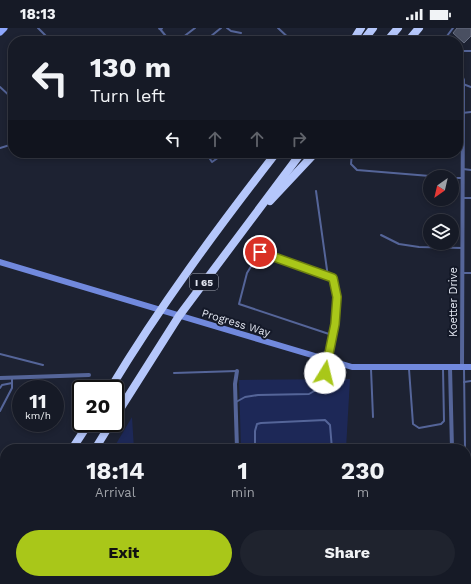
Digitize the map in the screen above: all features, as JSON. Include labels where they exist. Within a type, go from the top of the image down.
[{"type":"highway","points":[[367,36],[373,28]]},
{"type":"highway","points":[[391,36],[398,28]]},
{"type":"highway","points":[[412,36],[419,28]]},
{"type":"highway","name":"I 65","points":[[116,380],[163,306],[208,243],[272,158]]},
{"type":"highway","name":"I 65","points":[[124,403],[179,316],[297,158]]},
{"type":"highway","points":[[233,242],[310,158]]},
{"type":"highway","points":[[75,444],[83,432]]},
{"type":"highway","points":[[98,444],[105,432]]},
{"type":"main road","points":[[0,32],[4,28]]},
{"type":"street","name":"Koetter Drive","points":[[461,158],[463,367]]},
{"type":"street","name":"Progress Way","points":[[0,262],[352,367],[471,367]]},
{"type":"street","points":[[447,367],[452,444]]},
{"type":"street","points":[[237,371],[235,384],[237,444]]},
{"type":"street","points":[[0,378],[89,375]]},
{"type":"lane","points":[[38,28],[46,36]]},
{"type":"lane","points":[[160,28],[166,36]]},
{"type":"lane","points":[[185,36],[195,28]]},
{"type":"lane","points":[[211,36],[221,28]]},
{"type":"lane","points":[[227,28],[231,31],[240,33]]},
{"type":"lane","points":[[278,28],[287,36]]},
{"type":"lane","points":[[463,84],[471,87]]},
{"type":"lane","points":[[0,87],[8,94]]},
{"type":"lane","points":[[209,158],[212,162],[218,158]]},
{"type":"lane","points":[[352,158],[351,164],[357,170],[423,175]]},
{"type":"lane","points":[[462,169],[471,170]]},
{"type":"lane","points":[[316,191],[328,277]]},
{"type":"lane","points":[[462,198],[471,198]]},
{"type":"lane","points":[[381,235],[399,244],[419,247],[462,248]]},
{"type":"lane","points":[[236,402],[245,397],[258,395],[309,394],[316,390],[325,373],[326,360],[335,324],[337,297],[333,278],[260,252],[247,273],[239,304],[332,335]]},
{"type":"lane","points":[[462,273],[471,273]]},
{"type":"lane","points":[[0,354],[43,365]]},
{"type":"lane","points":[[409,368],[413,424],[419,428],[441,424],[444,421],[447,367]]},
{"type":"lane","points":[[463,367],[465,444]]},
{"type":"lane","points":[[371,368],[373,417]]},
{"type":"lane","points":[[174,373],[237,371]]},
{"type":"lane","points":[[464,382],[471,381]]},
{"type":"lane","points":[[0,388],[2,385],[12,383]]},
{"type":"lane","points":[[0,411],[12,388]]},
{"type":"lane","points":[[255,444],[255,431],[257,424],[261,422],[325,420],[330,425],[332,444]]},
{"type":"shaded area","points":[[350,379],[346,444],[241,444],[239,380]]},
{"type":"shaded area","points":[[132,417],[134,444],[116,444]]},
{"type":"building","points":[[457,28],[471,28],[471,36],[464,43],[463,36],[456,36],[453,33]]},
{"type":"route","points":[[260,252],[333,278],[337,297],[335,324],[326,360],[325,373]]}]
